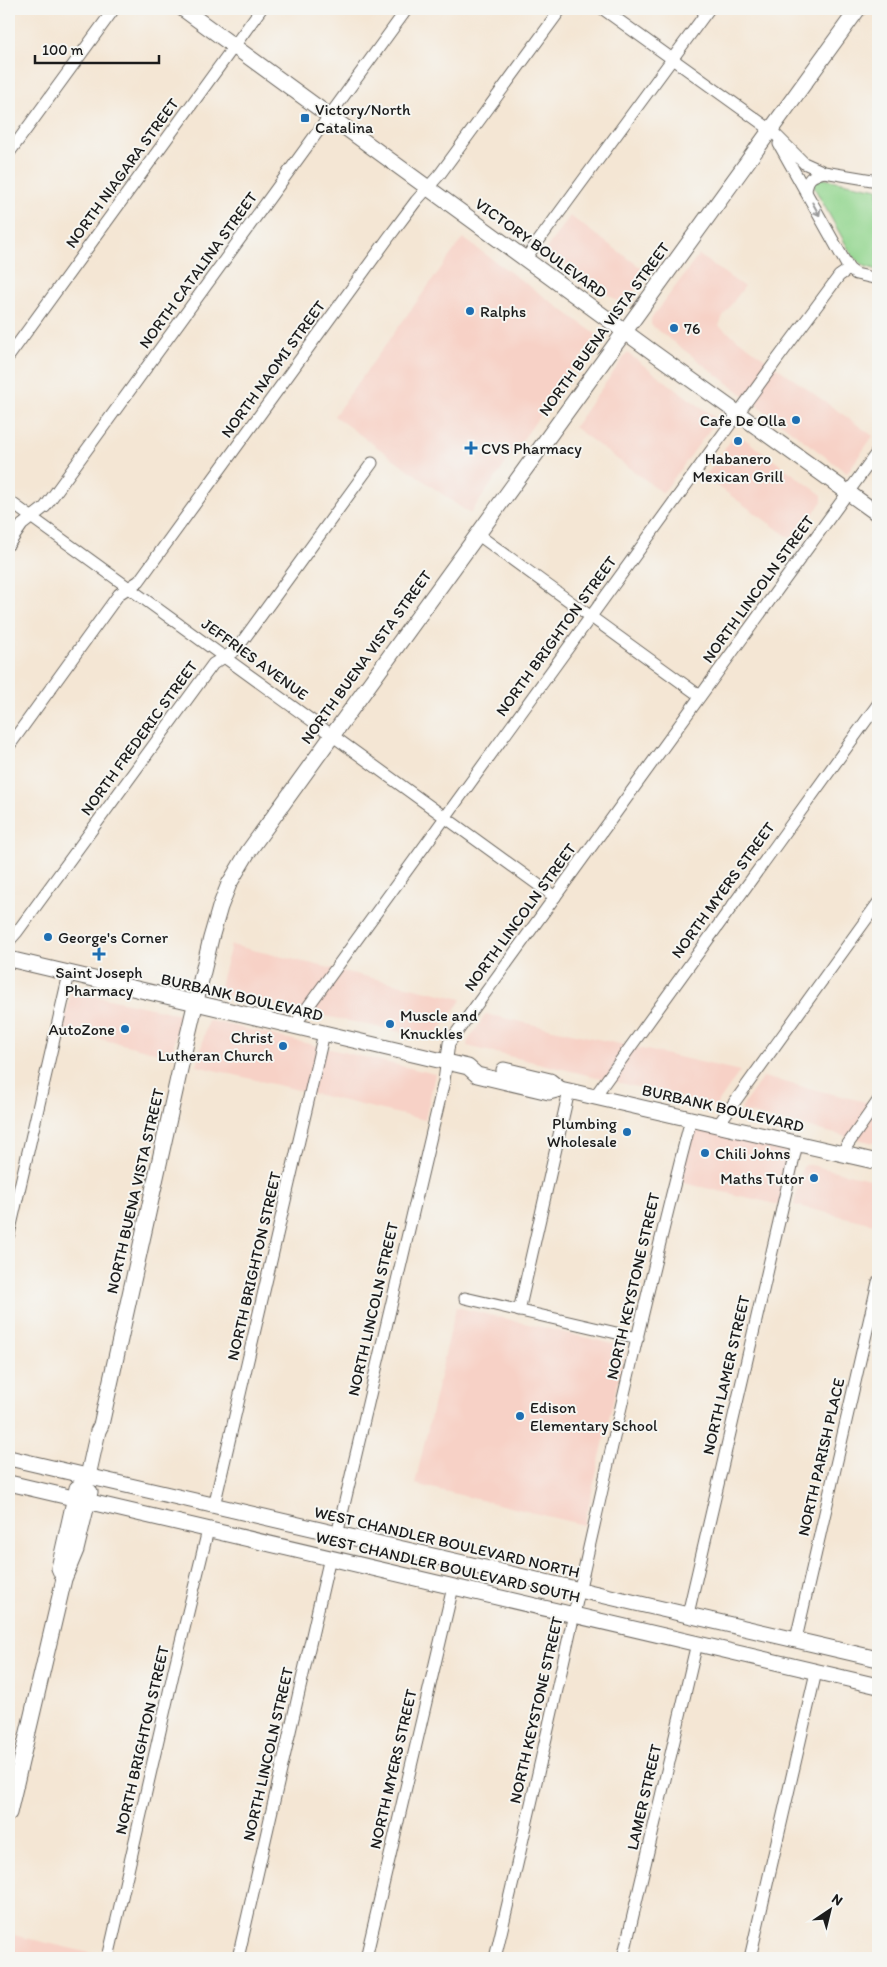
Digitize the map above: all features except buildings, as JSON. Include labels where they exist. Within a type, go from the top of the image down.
[{"type":"main road","name":"VICTORY BOULEVARD","points":[[183,9],[878,514]]},
{"type":"main road","name":"NORTH BUENA VISTA STREET","points":[[9,1813],[65,1575],[59,1568],[87,1476],[104,1430],[102,1422],[182,1060],[197,1004],[211,938],[229,884],[248,852],[332,735],[858,9]]},
{"type":"main road","name":"BURBANK BOULEVARD","points":[[9,960],[468,1068],[479,1065],[550,1081],[564,1090],[878,1162]]},
{"type":"main road","name":"WEST CHANDLER BOULEVARD NORTH","points":[[9,1458],[878,1659]]},
{"type":"main road","name":"WEST CHANDLER BOULEVARD SOUTH","points":[[9,1483],[878,1686]]},
{"type":"street","points":[[9,153],[114,9]]},
{"type":"street","name":"NORTH NIAGARA STREET","points":[[9,356],[261,9]]},
{"type":"street","name":"NORTH CATALINA STREET","points":[[9,544],[22,525],[45,508],[407,9]]},
{"type":"street","name":"NORTH NAOMI STREET","points":[[9,746],[119,594],[139,582],[389,237],[416,201],[429,188],[561,9]]},
{"type":"street","points":[[603,9],[771,130],[804,163],[824,172],[878,181]]},
{"type":"street","points":[[526,258],[709,9]]},
{"type":"street","points":[[771,130],[849,269],[856,274],[878,279]]},
{"type":"street","points":[[806,192],[807,181],[811,176],[824,172]]},
{"type":"street","name":"NORTH BRIGHTON STREET","points":[[294,1026],[839,276],[849,269]]},
{"type":"street","name":"NORTH LINCOLN STREET","points":[[337,1535],[444,1081],[449,1043],[878,451]]},
{"type":"street","name":"NORTH FREDERIC STREET","points":[[9,941],[18,932],[213,664],[236,650],[372,462]]},
{"type":"street","name":"JEFFRIES AVENUE","points":[[9,500],[555,897]]},
{"type":"street","points":[[477,534],[700,696]]},
{"type":"street","name":"NORTH MYERS STREET","points":[[595,1096],[878,704]]},
{"type":"street","points":[[718,1125],[878,903]]},
{"type":"street","points":[[9,1234],[69,974]]},
{"type":"street","name":"NORTH BRIGHTON STREET","points":[[214,1506],[324,1034]]},
{"type":"street","points":[[519,1311],[564,1090]]},
{"type":"street","points":[[841,1154],[878,1101]]},
{"type":"street","name":"NORTH KEYSTONE STREET","points":[[495,1958],[638,1338],[691,1119]]},
{"type":"street","name":"NORTH LAMER STREET","points":[[688,1614],[797,1144]]},
{"type":"street","name":"NORTH PARISH PLACE","points":[[796,1639],[878,1282]]},
{"type":"street","points":[[465,1298],[638,1338]]},
{"type":"street","name":"NORTH BRIGHTON STREET","points":[[108,1958],[208,1530]]},
{"type":"street","name":"NORTH LINCOLN STREET","points":[[238,1958],[330,1557]]},
{"type":"street","name":"NORTH MYERS STREET","points":[[366,1958],[453,1586]]},
{"type":"street","name":"LAMER STREET","points":[[623,1958],[697,1643]]},
{"type":"street","points":[[750,1958],[816,1672]]},
{"type":"shaded area","points":[[570,216],[647,272],[627,301],[619,302],[545,250]]},
{"type":"shaded area","points":[[463,238],[597,335],[470,514],[334,416]]},
{"type":"shaded area","points":[[699,255],[744,287],[723,316],[719,326],[873,436],[847,473],[651,325],[651,319]]},
{"type":"shaded area","points":[[627,353],[714,417],[716,421],[663,493],[574,427]]},
{"type":"shaded area","points":[[736,433],[822,495],[822,501],[794,541],[705,477]]},
{"type":"shaded area","points":[[231,945],[462,999],[433,1039],[218,993]]},
{"type":"shaded area","points":[[71,991],[179,1014],[172,1056],[63,1030]]},
{"type":"shaded area","points":[[486,1014],[740,1071],[716,1106],[467,1046],[468,1041]]},
{"type":"shaded area","points":[[208,1020],[435,1074],[425,1120],[197,1066]]},
{"type":"shaded area","points":[[763,1077],[878,1105],[878,1144],[743,1112],[741,1108]]},
{"type":"shaded area","points":[[692,1123],[797,1146],[784,1206],[675,1181]]},
{"type":"shaded area","points":[[806,1164],[878,1181],[878,1225],[794,1205],[802,1168]]},
{"type":"shaded area","name":"Edison Elementary School","points":[[456,1307],[626,1347],[584,1525],[415,1484]]},
{"type":"shaded area","points":[[9,1934],[107,1957],[9,1958]]},
{"type":"green space","points":[[820,178],[878,189],[878,270],[864,266],[853,257],[815,189],[813,184]]},
{"type":"place","name":"Victory/North Catalina","points":[[305,118]]},
{"type":"place","name":"Ralphs","points":[[470,311]]},
{"type":"place","name":"76","points":[[674,328]]},
{"type":"place","name":"Cafe De Olla","points":[[796,420]]},
{"type":"place","name":"Habanero Mexican Grill","points":[[738,441]]},
{"type":"place","name":"CVS Pharmacy","points":[[471,448]]},
{"type":"place","name":"George's Corner","points":[[48,937]]},
{"type":"place","name":"Saint Joseph Pharmacy","points":[[99,954]]},
{"type":"place","name":"Muscle and Knuckles","points":[[390,1024]]},
{"type":"place","name":"AutoZone","points":[[125,1029]]},
{"type":"place","name":"Christ Lutheran Church","points":[[283,1046]]},
{"type":"place","name":"Plumbing Wholesale","points":[[627,1132]]},
{"type":"place","name":"Chili Johns","points":[[705,1153]]},
{"type":"place","name":"Maths Tutor","points":[[814,1178]]},
{"type":"place","name":"Edison Elementary School","points":[[520,1416]]}]
